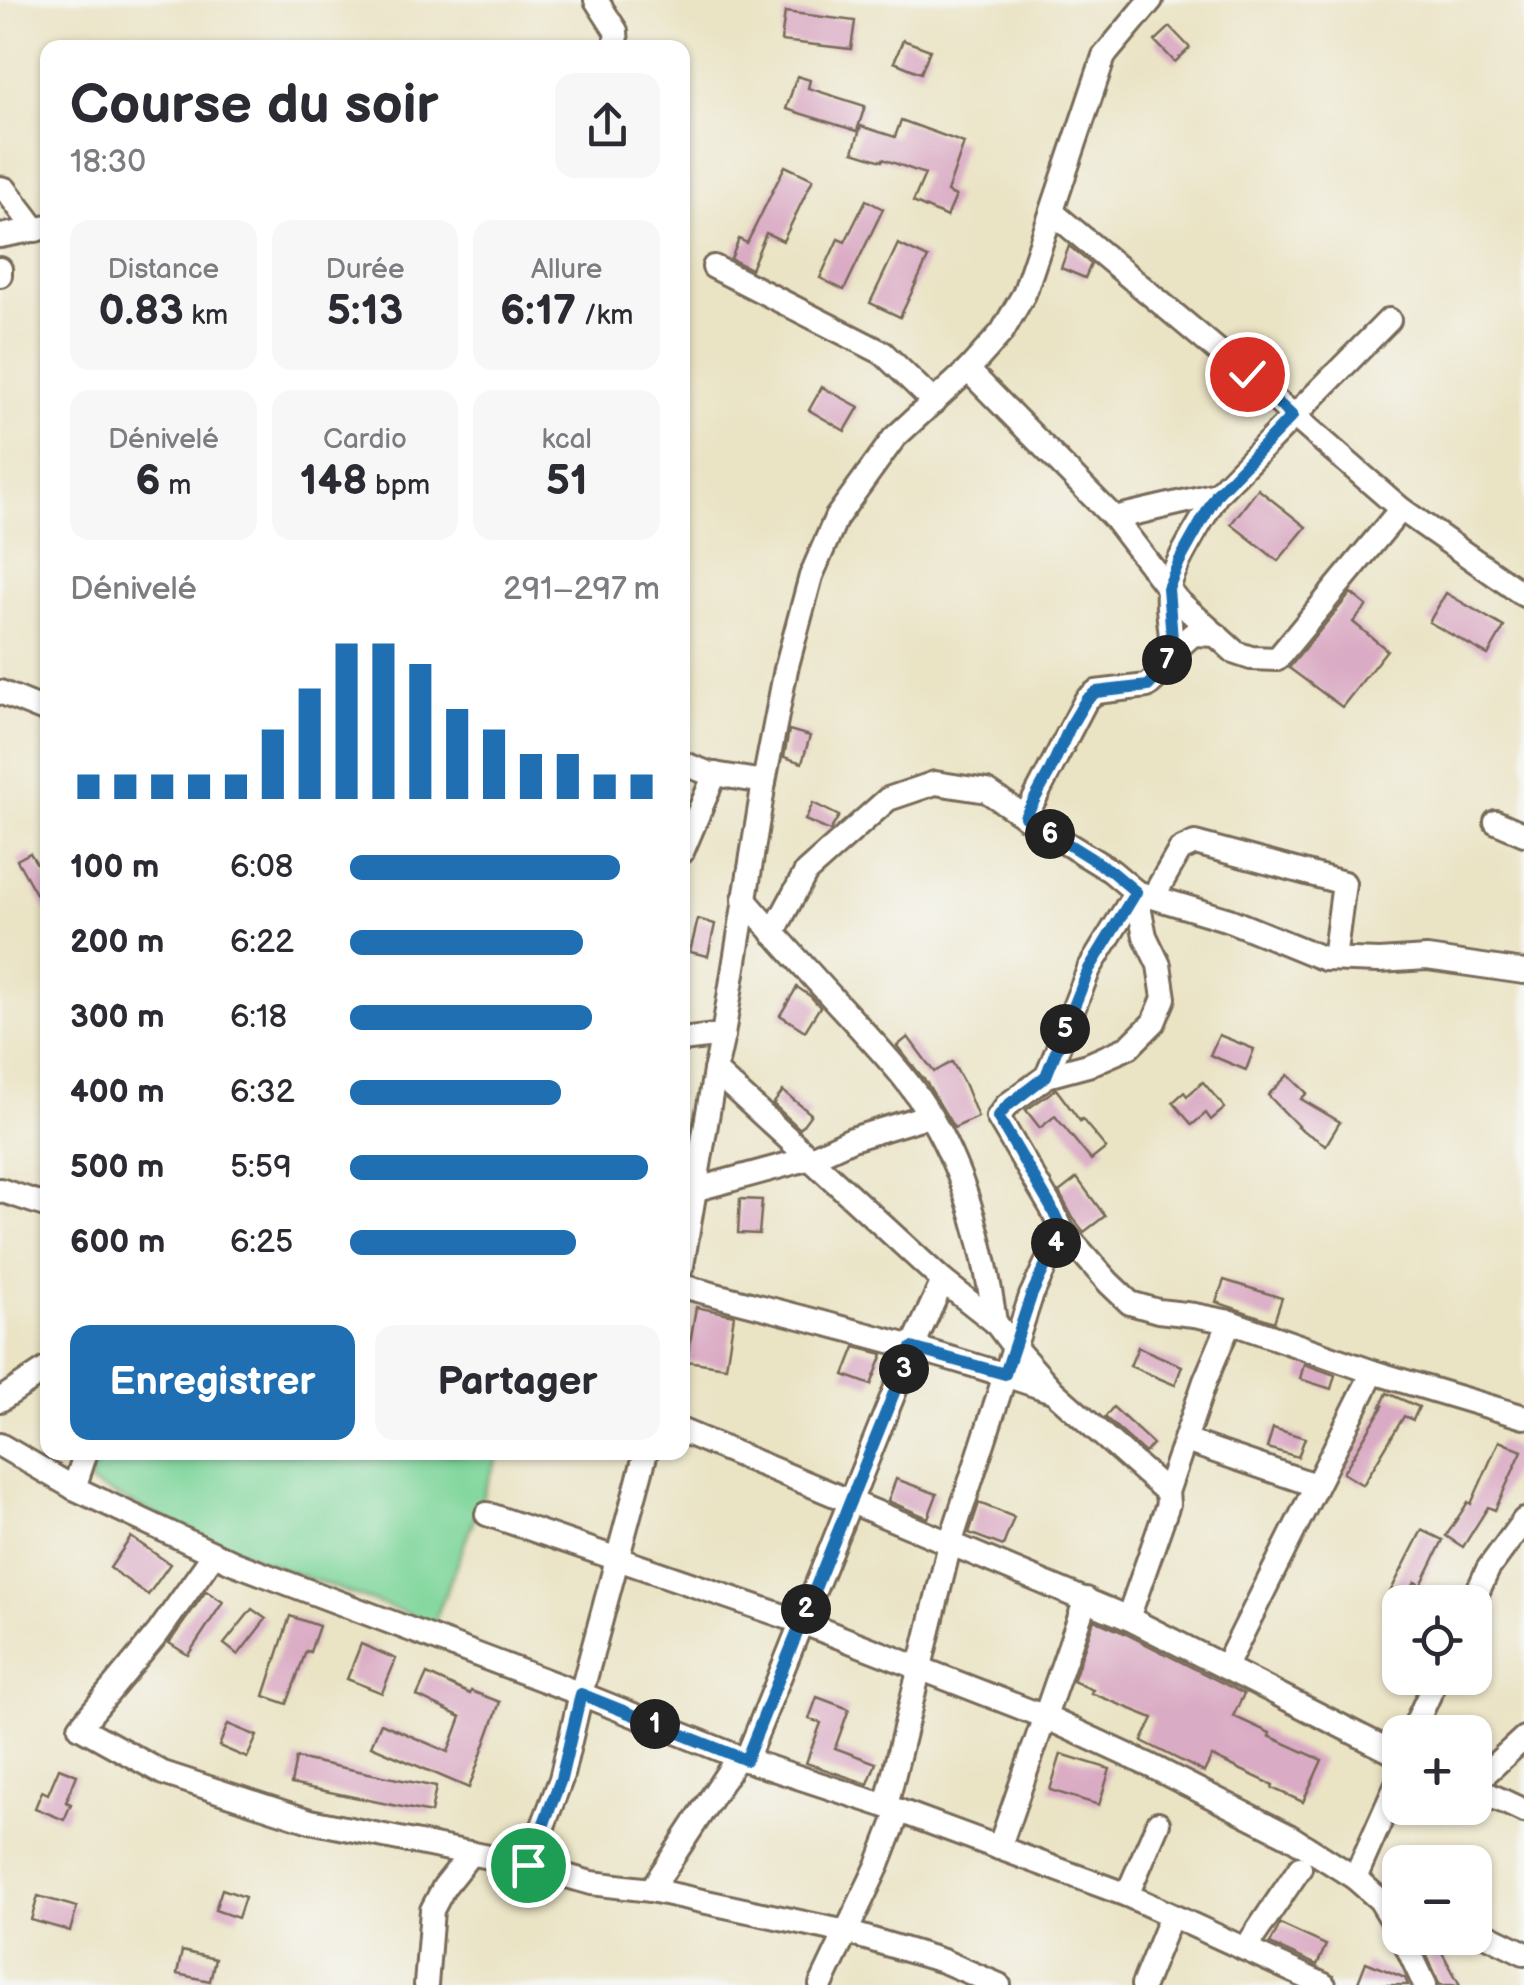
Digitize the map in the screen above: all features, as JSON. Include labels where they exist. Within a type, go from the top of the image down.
[{"type":"street","points":[[596,0],[616,31],[617,40]]},
{"type":"street","points":[[930,1115],[852,1139],[811,1158],[690,1191],[724,1035],[786,670],[811,576],[836,518],[894,438],[968,370],[1002,332],[1024,294],[1104,56],[1151,0]]},
{"type":"street","points":[[0,188],[40,226]]},
{"type":"street","points":[[1052,212],[1247,374],[1401,509],[1524,595]]},
{"type":"street","points":[[0,236],[40,228]]},
{"type":"street","points":[[714,267],[883,354],[934,402]]},
{"type":"street","points":[[1171,654],[1168,588],[1217,494],[1389,320]]},
{"type":"street","points":[[968,370],[1114,518],[1177,600],[1236,653],[1251,658],[1278,659],[1401,509]]},
{"type":"street","points":[[1114,518],[1217,494]]},
{"type":"street","points":[[1025,817],[1086,700],[1096,692],[1148,686],[1171,654],[1194,634],[1216,635]]},
{"type":"street","points":[[0,692],[40,708]]},
{"type":"street","points":[[690,766],[764,782]]},
{"type":"street","points":[[690,833],[715,774]]},
{"type":"street","points":[[773,933],[806,872],[888,799],[935,784],[987,791],[1144,894],[1228,920],[1325,959],[1427,958],[1524,972]]},
{"type":"street","points":[[1496,822],[1524,834]]},
{"type":"street","points":[[1046,1076],[1089,969],[1180,850],[1194,842],[1344,883],[1334,959]]},
{"type":"street","points":[[1144,894],[1145,936],[1159,965],[1164,998],[1154,1022],[1129,1047],[1088,1065],[1046,1076],[998,1117],[1062,1230],[1130,1303],[1230,1322],[1373,1372],[1524,1417]]},
{"type":"street","points":[[744,900],[894,1064],[930,1115],[951,1153],[964,1190],[987,1270],[994,1322]]},
{"type":"street","points":[[690,1039],[724,1035]]},
{"type":"street","points":[[715,1071],[943,1281],[994,1322],[1054,1392],[1167,1492]]},
{"type":"street","points":[[0,1190],[40,1203]]},
{"type":"street","points":[[821,1985],[878,1865],[950,1544],[1031,1296],[1062,1230]]},
{"type":"street","points":[[651,1890],[742,1758],[943,1281]]},
{"type":"street","points":[[690,1288],[1005,1374],[1054,1392]]},
{"type":"street","points":[[1128,1618],[1205,1380],[1230,1322]]},
{"type":"street","points":[[1226,1666],[1373,1372]]},
{"type":"street","points":[[0,1400],[40,1373]]},
{"type":"street","points":[[690,1435],[1086,1599],[1382,1747]]},
{"type":"street","points":[[1186,1441],[1315,1485]]},
{"type":"street","points":[[0,1445],[74,1488],[214,1554],[742,1758],[893,1808],[1127,1895],[1324,1985]]},
{"type":"street","points":[[74,1488],[83,1460]]},
{"type":"street","points":[[528,1865],[561,1779],[644,1460]]},
{"type":"street","points":[[487,1514],[801,1622],[1046,1718],[1289,1836],[1382,1895]]},
{"type":"street","points":[[1481,1585],[1524,1520]]},
{"type":"street","points":[[214,1554],[158,1633],[70,1721],[163,1773],[310,1821],[528,1865],[590,1883],[651,1890],[846,1932],[943,1961],[998,1985]]},
{"type":"street","points":[[999,1848],[1086,1599]]},
{"type":"street","points":[[1492,1769],[1524,1738]]},
{"type":"street","points":[[1492,1788],[1524,1793]]},
{"type":"street","points":[[1492,1795],[1524,1811]]},
{"type":"street","points":[[1355,1878],[1382,1817]]},
{"type":"street","points":[[1127,1895],[1158,1823]]},
{"type":"street","points":[[426,1985],[432,1910],[444,1887],[471,1853]]},
{"type":"street","points":[[1245,1949],[1300,1868]]},
{"type":"street","points":[[1143,1985],[1171,1916]]},
{"type":"street","points":[[1492,1938],[1524,1953]]},
{"type":"street","points":[[1411,1955],[1425,1985]]},
{"type":"green space","points":[[97,1460],[496,1460],[434,1623],[282,1569],[89,1483]]},
{"type":"building","points":[[785,12],[855,21],[851,49],[781,41]]},
{"type":"building","points":[[1170,27],[1190,48],[1175,62],[1155,41]]},
{"type":"building","points":[[903,40],[930,50],[921,73],[894,62]]},
{"type":"building","points":[[797,76],[810,80],[808,88],[865,106],[857,131],[786,109]]},
{"type":"building","points":[[901,120],[964,143],[947,192],[956,196],[947,217],[913,202],[925,174],[853,152],[861,126],[895,137]]},
{"type":"building","points":[[785,166],[813,179],[783,241],[766,233],[751,269],[731,259],[739,239],[747,243]]},
{"type":"building","points":[[866,200],[883,209],[844,290],[820,278],[838,239],[845,242]]},
{"type":"building","points":[[898,244],[928,258],[900,317],[870,303]]},
{"type":"building","points":[[1069,246],[1091,264],[1085,278],[1061,268]]},
{"type":"building","points":[[822,387],[859,407],[845,431],[809,410]]},
{"type":"building","points":[[1258,489],[1306,527],[1278,561],[1231,524]]},
{"type":"building","points":[[1351,593],[1367,606],[1353,622],[1387,650],[1342,707],[1289,668]]},
{"type":"building","points":[[1446,593],[1504,627],[1488,655],[1429,622]]},
{"type":"building","points":[[789,730],[810,736],[802,763],[784,757]]},
{"type":"building","points":[[813,803],[839,816],[830,831],[805,820]]},
{"type":"building","points":[[30,853],[40,869],[40,901],[17,860]]},
{"type":"building","points":[[698,919],[715,924],[708,956],[690,952]]},
{"type":"building","points":[[797,987],[820,1007],[805,1031],[780,1015]]},
{"type":"building","points":[[1219,1035],[1254,1049],[1246,1070],[1210,1055]]},
{"type":"building","points":[[908,1037],[934,1072],[952,1062],[978,1117],[954,1128],[927,1083],[897,1046]]},
{"type":"building","points":[[1288,1075],[1307,1093],[1301,1099],[1340,1122],[1326,1145],[1297,1127],[1268,1095]]},
{"type":"building","points":[[1203,1082],[1225,1108],[1211,1120],[1206,1113],[1192,1125],[1173,1102]]},
{"type":"building","points":[[1056,1089],[1106,1148],[1091,1160],[1055,1116],[1040,1128],[1026,1110]]},
{"type":"building","points":[[783,1091],[811,1114],[800,1129],[773,1104]]},
{"type":"building","points":[[1077,1178],[1105,1216],[1084,1232],[1059,1192]]},
{"type":"building","points":[[740,1199],[762,1200],[759,1234],[738,1233]]},
{"type":"building","points":[[1224,1280],[1282,1298],[1274,1322],[1216,1302]]},
{"type":"building","points":[[696,1307],[734,1315],[726,1367],[690,1361]]},
{"type":"building","points":[[855,1347],[883,1354],[871,1385],[844,1375]]},
{"type":"building","points":[[1138,1347],[1182,1366],[1175,1385],[1130,1366]]},
{"type":"building","points":[[1304,1364],[1335,1375],[1331,1389],[1300,1379]]},
{"type":"building","points":[[1387,1393],[1419,1407],[1413,1420],[1404,1416],[1363,1485],[1343,1473]]},
{"type":"building","points":[[1113,1407],[1153,1444],[1145,1453],[1105,1417]]},
{"type":"building","points":[[1273,1428],[1305,1438],[1298,1457],[1267,1448]]},
{"type":"building","points":[[1499,1441],[1522,1451],[1495,1510],[1488,1507],[1463,1547],[1446,1536],[1468,1502],[1471,1504]]},
{"type":"building","points":[[896,1479],[937,1494],[928,1518],[888,1501]]},
{"type":"building","points":[[979,1503],[1014,1517],[1003,1546],[969,1533]]},
{"type":"building","points":[[1422,1530],[1443,1540],[1421,1585],[1394,1585]]},
{"type":"building","points":[[131,1537],[170,1564],[148,1595],[110,1568]]},
{"type":"building","points":[[206,1591],[223,1602],[188,1655],[169,1643]]},
{"type":"building","points":[[252,1609],[266,1619],[238,1655],[224,1644]]},
{"type":"building","points":[[290,1616],[319,1626],[287,1704],[264,1696]]},
{"type":"building","points":[[1094,1620],[1244,1694],[1233,1716],[1322,1760],[1303,1802],[1212,1756],[1204,1772],[1142,1741],[1153,1718],[1091,1693],[1093,1690],[1073,1681]]},
{"type":"building","points":[[361,1644],[396,1659],[382,1693],[347,1679]]},
{"type":"building","points":[[427,1674],[470,1694],[471,1691],[500,1702],[469,1788],[371,1746],[381,1723],[448,1752],[461,1717],[417,1696]]},
{"type":"building","points":[[817,1697],[849,1709],[835,1748],[876,1763],[868,1784],[806,1763],[821,1723],[809,1719]]},
{"type":"building","points":[[228,1724],[257,1736],[247,1758],[219,1746]]},
{"type":"building","points":[[1061,1754],[1110,1769],[1099,1805],[1050,1790]]},
{"type":"building","points":[[296,1758],[436,1787],[431,1813],[291,1784]]},
{"type":"building","points":[[59,1768],[77,1775],[66,1802],[71,1804],[64,1820],[35,1808],[42,1791],[48,1794]]},
{"type":"building","points":[[222,1889],[245,1897],[238,1918],[215,1910]]},
{"type":"building","points":[[38,1896],[77,1907],[70,1931],[31,1920]]},
{"type":"building","points":[[1280,1924],[1326,1945],[1317,1965],[1270,1944]]},
{"type":"building","points":[[182,1951],[215,1959],[210,1981],[177,1974]]},
{"type":"building","points":[[1427,1955],[1443,1955],[1460,1985],[1440,1985]]},
{"type":"building","points":[[1366,1962],[1405,1978],[1408,1985],[1357,1985]]},
{"type":"route","points":[[528,1865],[561,1779],[581,1694],[746,1760],[912,1348],[1005,1374],[1031,1296],[1062,1230],[998,1117],[1046,1076],[1089,969],[1136,892],[1111,871],[1025,817],[1086,700],[1096,692],[1148,686],[1156,678],[1171,654],[1168,588],[1180,560],[1217,494],[1292,416],[1247,374]]}]
